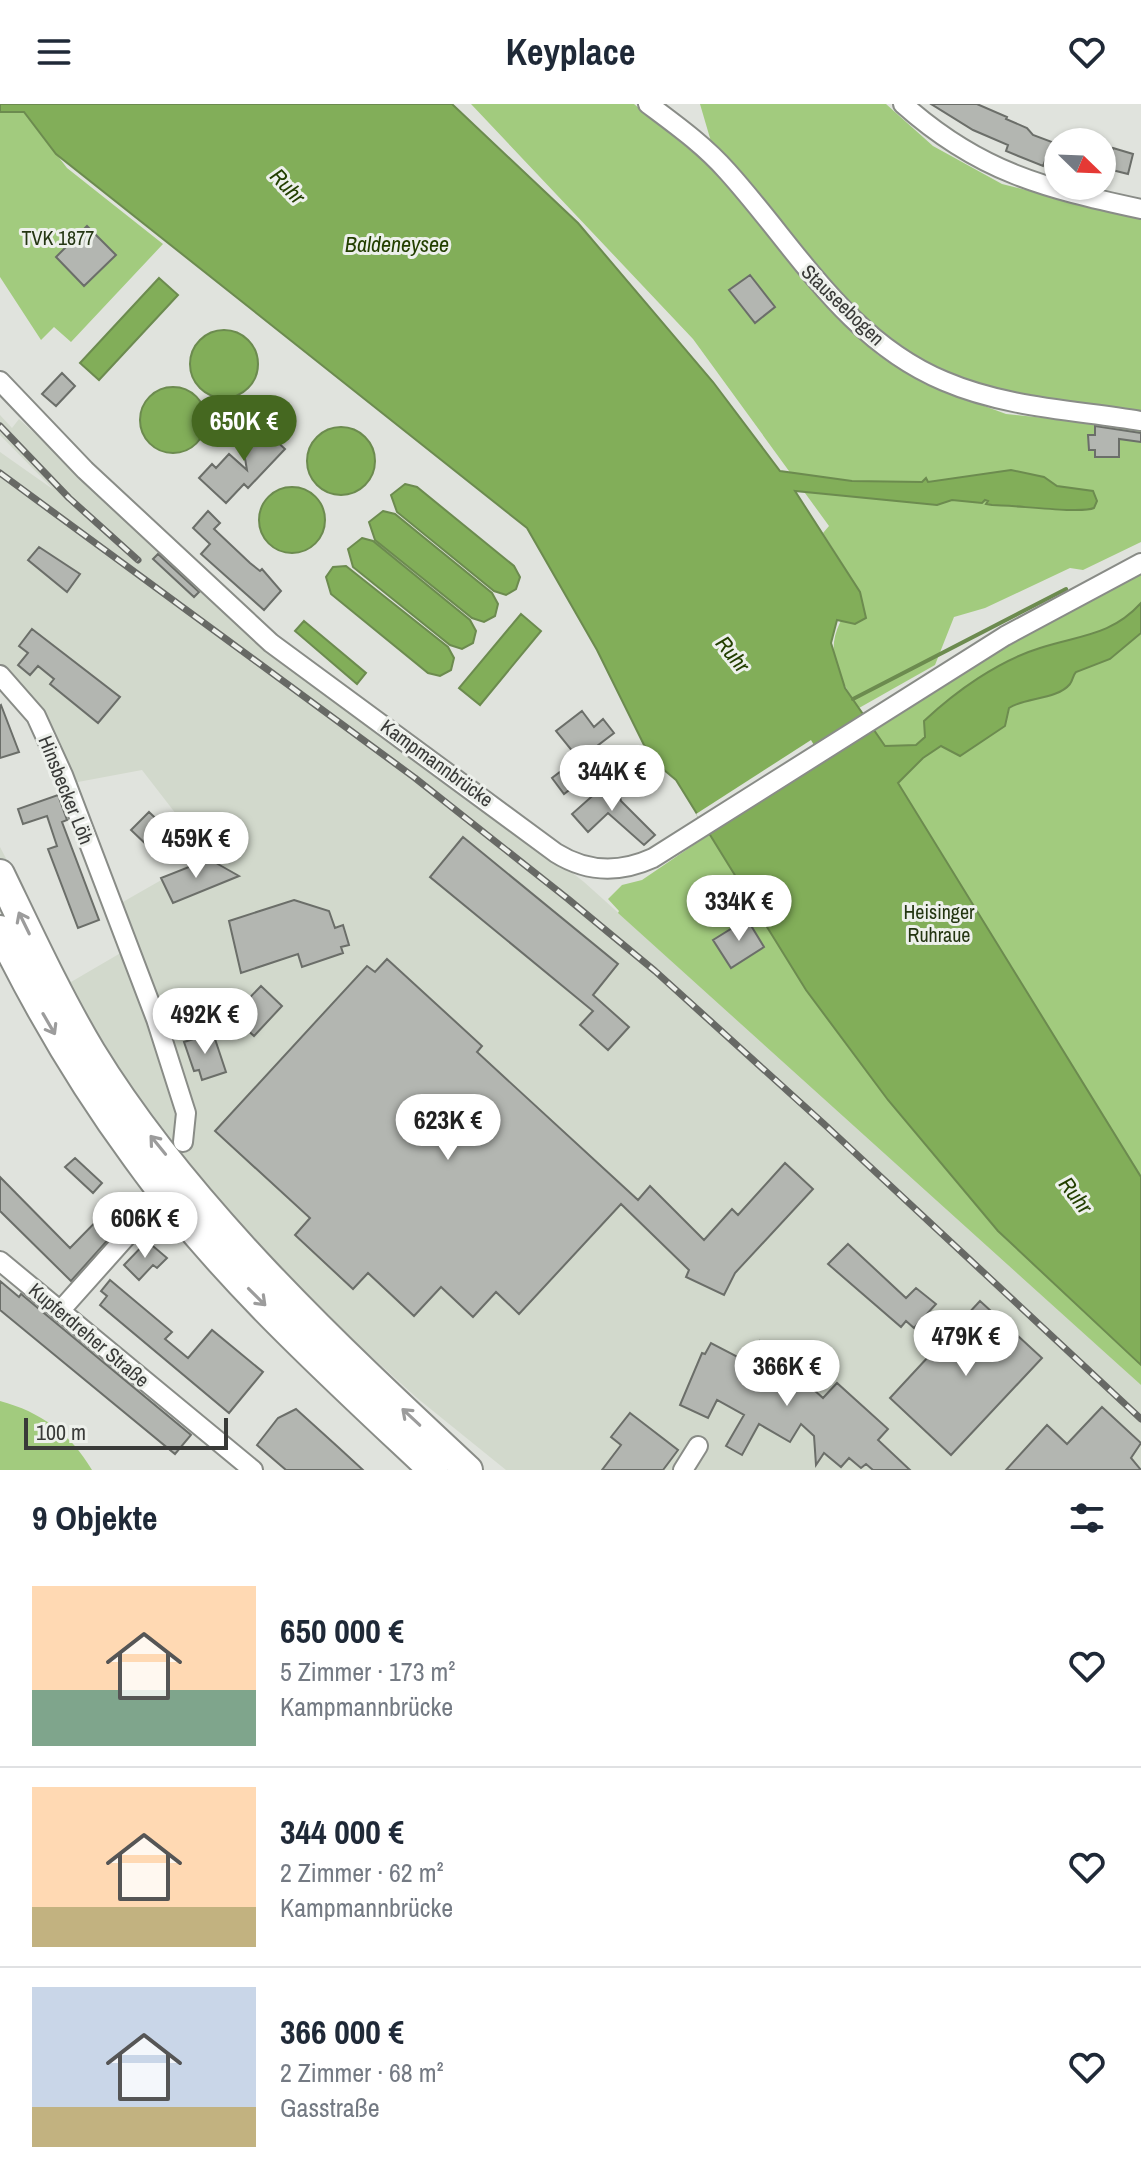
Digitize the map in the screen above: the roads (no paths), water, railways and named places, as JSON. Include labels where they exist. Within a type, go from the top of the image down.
[{"type":"highway","points":[[0,874],[92,1053],[153,1140],[249,1253],[364,1373],[468,1470]]},
{"type":"highway","points":[[0,930],[30,991],[74,1067],[138,1160],[232,1271],[433,1470]]},
{"type":"street","name":"Stauseebogen","points":[[648,104],[719,163],[803,267],[866,333],[891,351],[941,380],[990,397],[1141,421]]},
{"type":"street","points":[[907,105],[956,145],[1009,175],[1141,209]]},
{"type":"street","name":"Kampmannbrücke","points":[[0,381],[85,470],[271,643],[567,859],[603,870],[637,865],[1005,636],[1141,563]]},
{"type":"street","name":"Hinsbecker Löh","points":[[0,675],[36,716],[119,920],[186,1113],[183,1142]]},
{"type":"street","points":[[60,1311],[151,1209]]},
{"type":"street","name":"Kupferdreher Straße","points":[[0,1261],[253,1470]]},
{"type":"street","points":[[683,1470],[698,1446]]},
{"type":"water","points":[[0,104],[452,104],[578,223],[713,382],[780,471],[852,481],[922,482],[926,478],[928,482],[1011,470],[1044,477],[1057,486],[1093,491],[1097,501],[1094,508],[1076,510],[992,505],[986,504],[988,501],[985,500],[982,503],[952,500],[937,505],[795,491],[860,592],[866,618],[855,624],[837,620],[831,643],[845,688],[885,746],[916,745],[925,737],[924,721],[993,669],[1024,654],[1106,628],[1130,614],[1141,603],[1141,633],[1110,659],[1076,672],[1070,684],[1057,693],[1009,708],[1005,726],[960,756],[941,746],[923,758],[898,783],[1141,1177],[1141,1365],[998,1231],[888,1100],[806,990],[676,780],[651,759],[597,650],[527,528],[56,154],[24,112],[0,112]]},
{"type":"water","points":[[159,278],[178,295],[99,380],[80,363]]},
{"type":"water","points":[[231,330],[252,345],[258,364],[256,377],[248,388],[231,398],[217,398],[200,388],[192,377],[190,357],[200,340],[211,332]]},
{"type":"water","points":[[166,387],[180,387],[192,392],[201,401],[206,420],[204,433],[197,444],[180,453],[166,453],[154,448],[145,439],[140,427],[140,413],[145,401],[154,392]]},
{"type":"water","points":[[341,427],[365,437],[375,461],[365,485],[341,495],[317,485],[307,461],[317,437]]},
{"type":"water","points":[[405,484],[417,487],[514,566],[520,577],[516,589],[506,595],[494,591],[397,512],[391,495]]},
{"type":"water","points":[[292,487],[305,489],[320,502],[325,520],[323,533],[310,548],[292,553],[279,551],[264,538],[259,520],[261,507],[274,492]]},
{"type":"water","points":[[383,511],[395,514],[492,593],[498,604],[495,616],[484,622],[472,618],[375,540],[369,522]]},
{"type":"water","points":[[362,538],[373,541],[470,620],[476,631],[473,643],[462,649],[450,645],[353,567],[348,549]]},
{"type":"water","points":[[346,566],[448,647],[454,658],[451,670],[440,676],[428,673],[331,594],[326,577],[333,567]]},
{"type":"water","points":[[521,614],[541,631],[480,705],[459,688]]},
{"type":"water","points":[[304,621],[366,673],[357,684],[295,631]]},
{"type":"waterway","points":[[853,699],[1066,589]]},
{"type":"railway","points":[[0,426],[69,498],[138,560]]},
{"type":"railway","points":[[0,473],[415,778],[655,971],[1141,1419]]},
{"type":"water label","name":"Ruhr","points":[[288,186]]},
{"type":"water label","name":"Baldeneysee","points":[[397,244]]},
{"type":"water label","name":"Ruhr","points":[[733,654]]},
{"type":"water label","name":"Ruhr","points":[[1076,1195]]},
{"type":"park label","name":"TVK 1877","points":[[58,238]]},
{"type":"park label","name":"Heisinger Ruhraue","points":[[939,924]]}]
